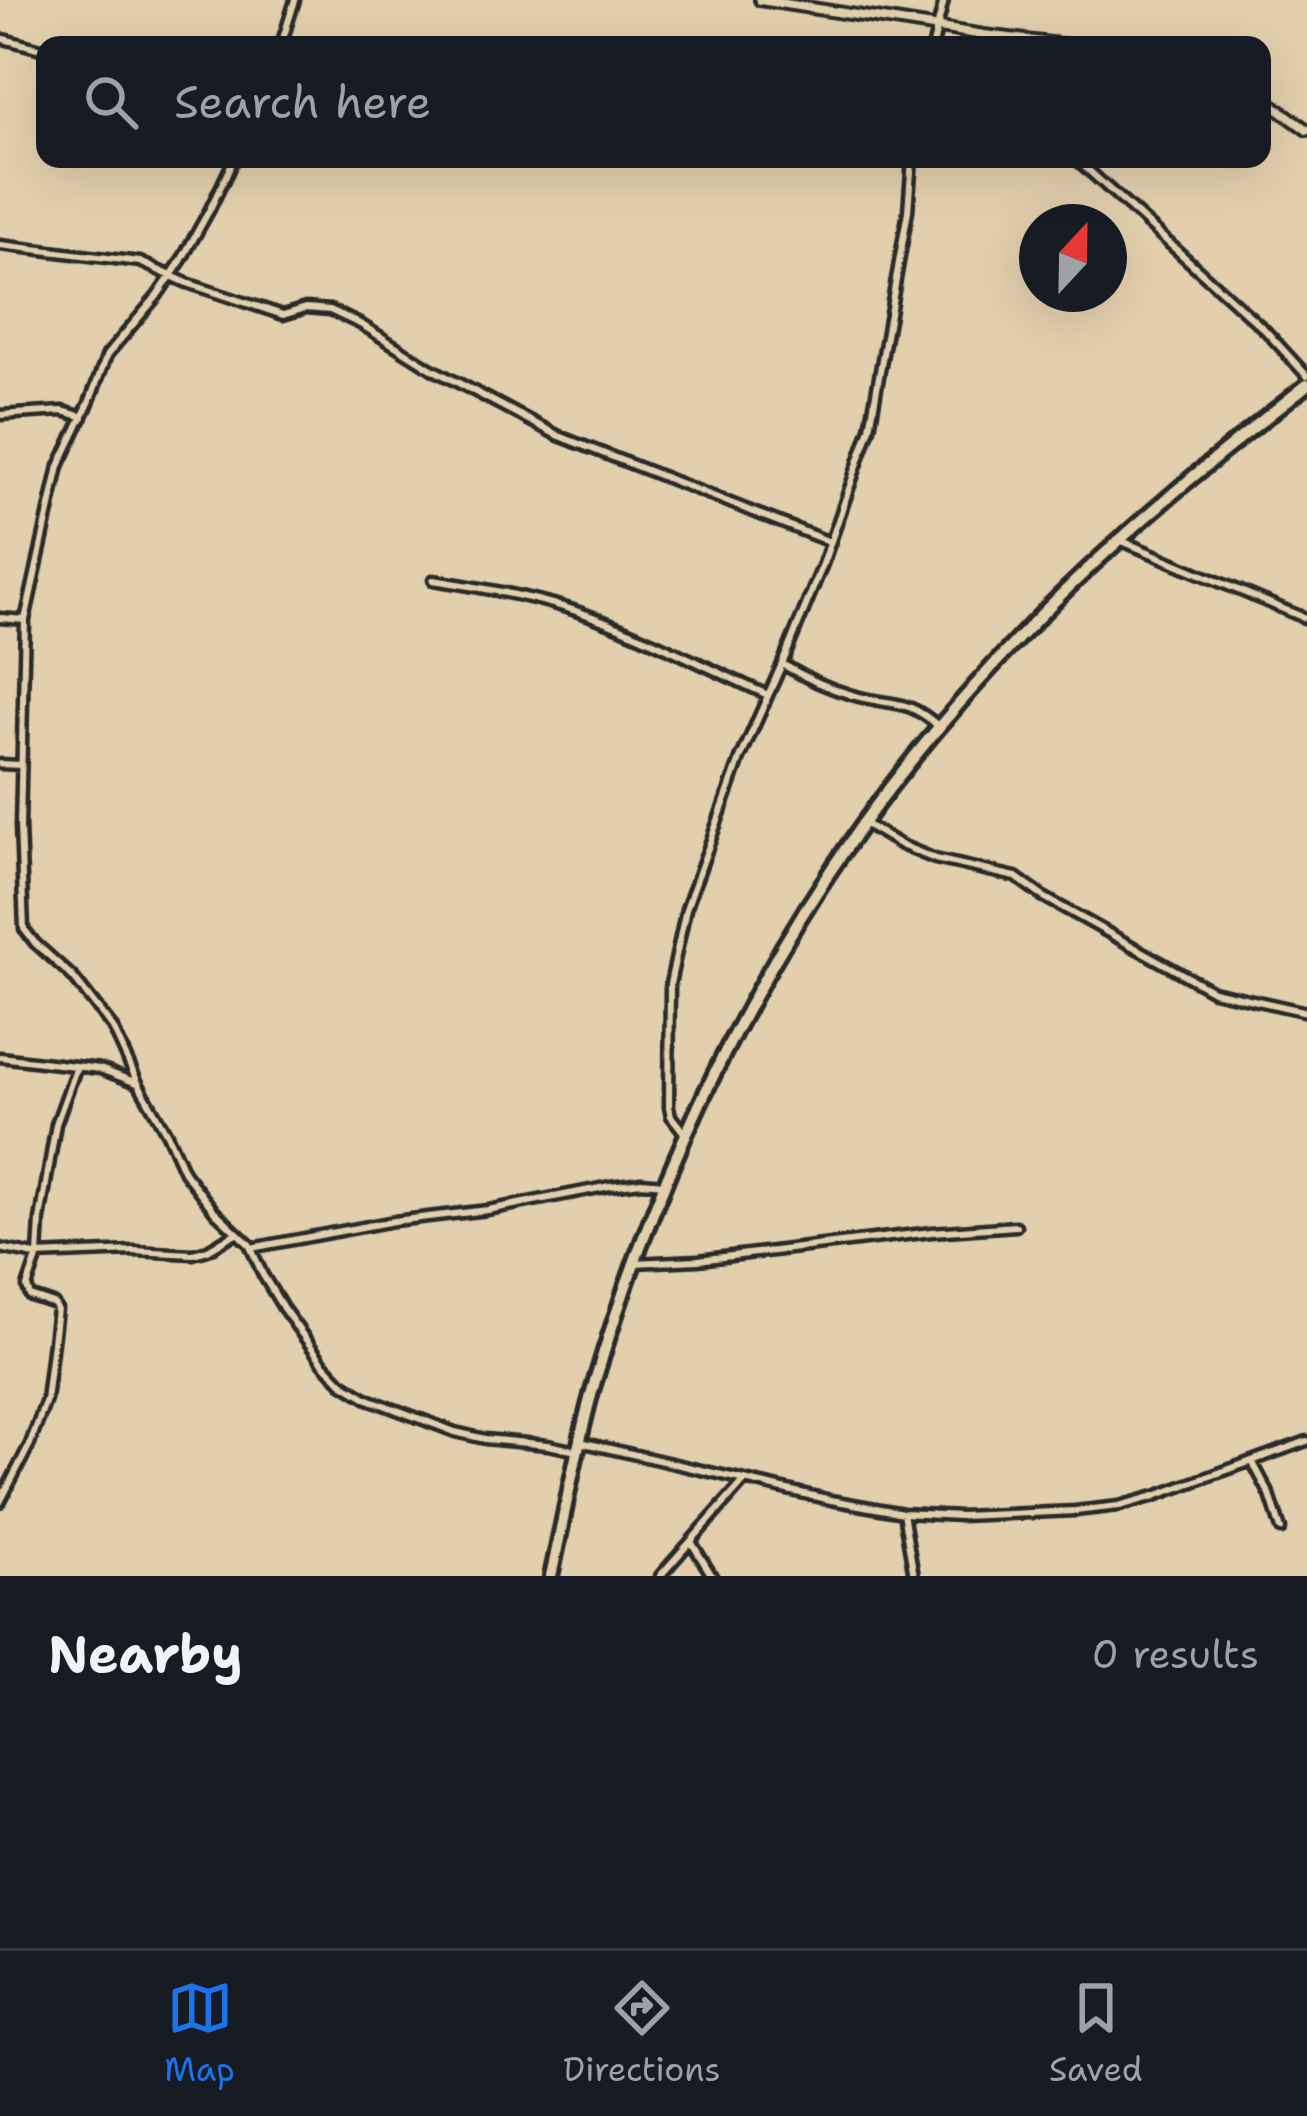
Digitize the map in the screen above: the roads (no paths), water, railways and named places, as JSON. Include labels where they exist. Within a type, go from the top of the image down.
[{"type":"highway","points":[[551,1576],[578,1446],[634,1263],[730,1042],[802,917],[864,823],[939,727],[1035,621],[1171,496],[1307,385]]},
{"type":"street","points":[[284,36],[295,0]]},
{"type":"street","points":[[760,0],[1005,36]]},
{"type":"street","points":[[934,36],[944,0]]},
{"type":"street","points":[[0,38],[36,48]]},
{"type":"street","points":[[1271,104],[1307,130]]},
{"type":"street","points":[[230,168],[171,275],[107,355],[59,466],[25,620],[20,866],[24,928],[102,1012],[184,1172],[251,1248],[269,1288],[329,1371],[355,1393],[455,1432],[578,1446],[903,1513],[960,1516],[1098,1509],[1155,1496],[1307,1441]]},
{"type":"street","points":[[686,1135],[669,1107],[670,984],[695,881],[860,464],[875,405],[912,168]]},
{"type":"street","points":[[1086,168],[1265,330],[1307,376]]},
{"type":"street","points":[[0,245],[150,265],[275,313],[289,315],[317,308],[346,316],[432,369],[573,443],[830,542]]},
{"type":"street","points":[[0,415],[63,411],[83,417]]},
{"type":"street","points":[[1122,541],[1307,619]]},
{"type":"street","points":[[433,580],[488,588],[581,613],[767,695]]},
{"type":"street","points":[[0,618],[25,620]]},
{"type":"street","points":[[782,664],[837,691],[910,706],[939,727]]},
{"type":"street","points":[[0,764],[21,765]]},
{"type":"street","points":[[864,823],[934,859],[1016,877],[1213,991],[1307,1012]]},
{"type":"street","points":[[0,1057],[100,1069],[138,1083]]},
{"type":"street","points":[[0,1502],[40,1420],[48,1390],[58,1313],[54,1304],[33,1298],[27,1291],[38,1255],[56,1124],[77,1066]]},
{"type":"street","points":[[251,1248],[610,1186],[665,1184]]},
{"type":"street","points":[[634,1263],[1016,1226]]},
{"type":"street","points":[[0,1248],[38,1255],[193,1254],[236,1233]]},
{"type":"street","points":[[1252,1461],[1281,1529]]},
{"type":"street","points":[[660,1576],[745,1480]]},
{"type":"street","points":[[903,1513],[914,1576]]},
{"type":"street","points":[[692,1543],[712,1576]]}]
